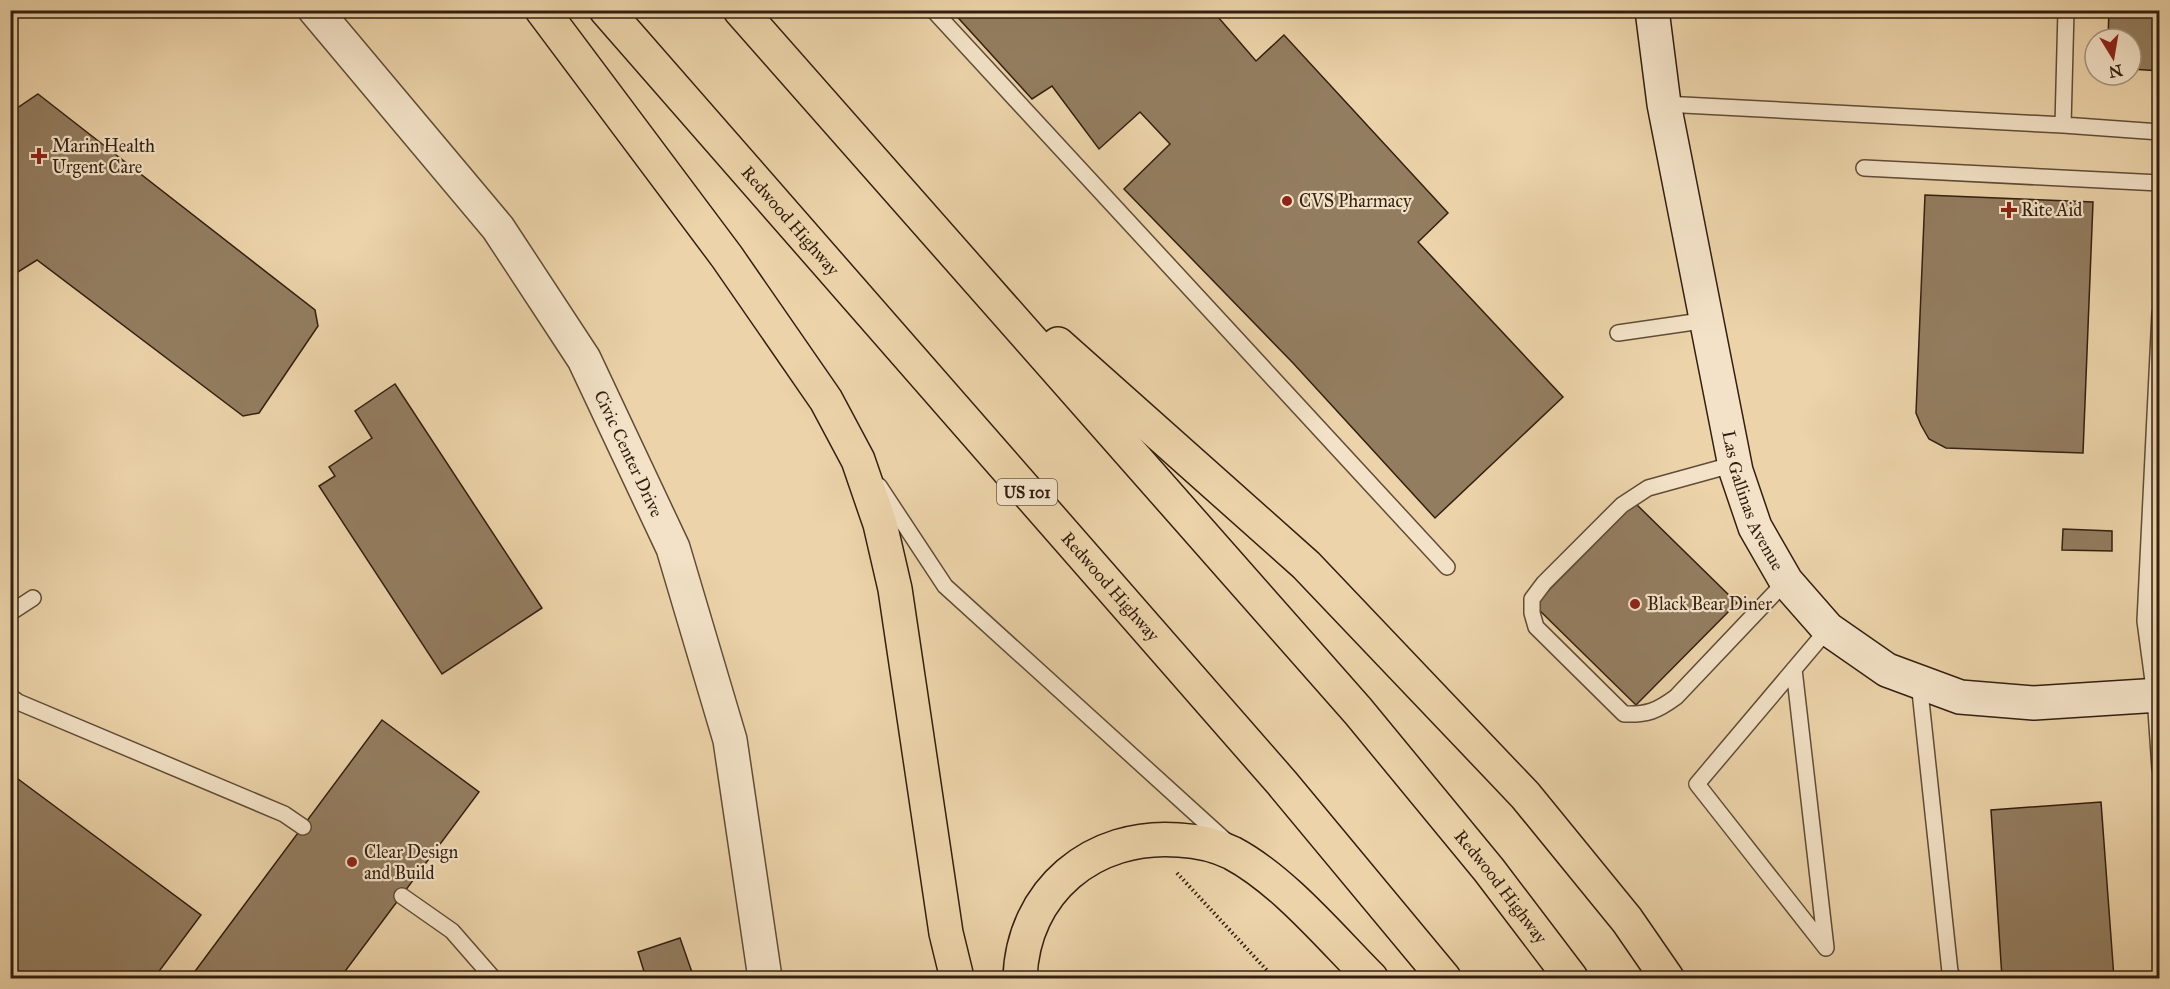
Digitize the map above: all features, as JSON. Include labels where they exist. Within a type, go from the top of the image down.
[{"type":"highway","points":[[542,10],[727,257],[807,371],[842,428],[858,460],[891,567],[946,933],[957,978]]},
{"type":"highway","name":"Redwood Highway","points":[[606,10],[1267,766],[1444,978]]},
{"type":"highway","name":"Redwood Highway","points":[[740,10],[1358,711],[1489,870],[1571,978]]},
{"type":"highway","points":[[945,242],[1306,565],[1525,795],[1627,920],[1667,978]]},
{"type":"highway","points":[[1020,978],[1023,956],[1033,921],[1051,890],[1064,877],[1093,856],[1110,849],[1147,839],[1168,839],[1210,845],[1230,852],[1249,863],[1307,913],[1371,978]]},
{"type":"highway","points":[[1627,920],[1693,978]]},
{"type":"street","name":"Civic Center Drive","points":[[315,10],[498,228],[584,359],[673,548],[730,741],[765,978]]},
{"type":"street","name":"Las Gallinas Avenue","points":[[1652,10],[1664,104],[1735,464],[1755,527],[1786,581],[1828,628],[1887,670],[1960,697],[2034,703],[2157,696]]},
{"type":"lane","points":[[933,10],[1447,567]]},
{"type":"lane","points":[[2063,125],[2066,10]]},
{"type":"lane","points":[[1664,104],[2160,132]]},
{"type":"lane","points":[[1864,168],[2160,183]]},
{"type":"lane","points":[[2160,313],[2145,621],[2157,696],[2160,769]]},
{"type":"lane","points":[[1618,333],[1708,320]]},
{"type":"lane","points":[[842,428],[945,586],[1249,863]]},
{"type":"lane","points":[[1735,464],[1648,488],[1622,505],[1544,583],[1532,599],[1532,613],[1536,627],[1624,714],[1642,715],[1661,709],[1676,697],[1786,581]]},
{"type":"lane","points":[[10,612],[33,598]]},
{"type":"lane","points":[[1794,669],[1826,948],[1697,784],[1828,628]]},
{"type":"lane","points":[[1919,682],[1950,972],[1954,978]]},
{"type":"lane","points":[[10,696],[18,702],[284,814],[303,827]]},
{"type":"lane","points":[[402,896],[452,931],[493,978]]},
{"type":"path","points":[[1168,839],[1170,866],[1274,978]]},
{"type":"building","points":[[951,10],[1212,10],[1256,61],[1284,35],[1448,213],[1418,242],[1563,397],[1435,518],[1293,363],[1124,189],[1170,144],[1140,112],[1099,149],[1052,86],[1032,99]]},
{"type":"building","points":[[2109,10],[2160,10],[2160,71],[2143,70],[2143,27],[2108,27]]},
{"type":"building","points":[[38,94],[315,310],[318,326],[259,413],[243,416],[37,260],[10,277],[10,113]]},
{"type":"building","name":"Rite Aid","points":[[1925,195],[2093,202],[2083,453],[1946,448],[1929,439],[1916,413]]},
{"type":"building","points":[[395,384],[542,608],[442,674],[319,486],[335,476],[329,467],[372,438],[355,411]]},
{"type":"building","name":"Black Bear Diner","points":[[1635,503],[1737,603],[1636,705],[1534,605]]},
{"type":"building","points":[[2063,529],[2112,531],[2112,551],[2062,550]]},
{"type":"building","name":"Clear Design and Build","points":[[382,720],[479,792],[340,978],[190,978]]},
{"type":"building","points":[[10,773],[201,915],[154,978],[10,978]]},
{"type":"building","points":[[2101,802],[2114,978],[2002,978],[1991,810]]},
{"type":"building","points":[[680,938],[694,978],[646,978],[638,952]]},
{"type":"place","name":"Marin Health Urgent Care","points":[[39,156]]},
{"type":"place","name":"CVS Pharmacy","points":[[1287,201]]},
{"type":"place","name":"Rite Aid","points":[[2009,210]]},
{"type":"place","name":"Black Bear Diner","points":[[1635,604]]},
{"type":"place","name":"Clear Design and Build","points":[[352,862]]}]
